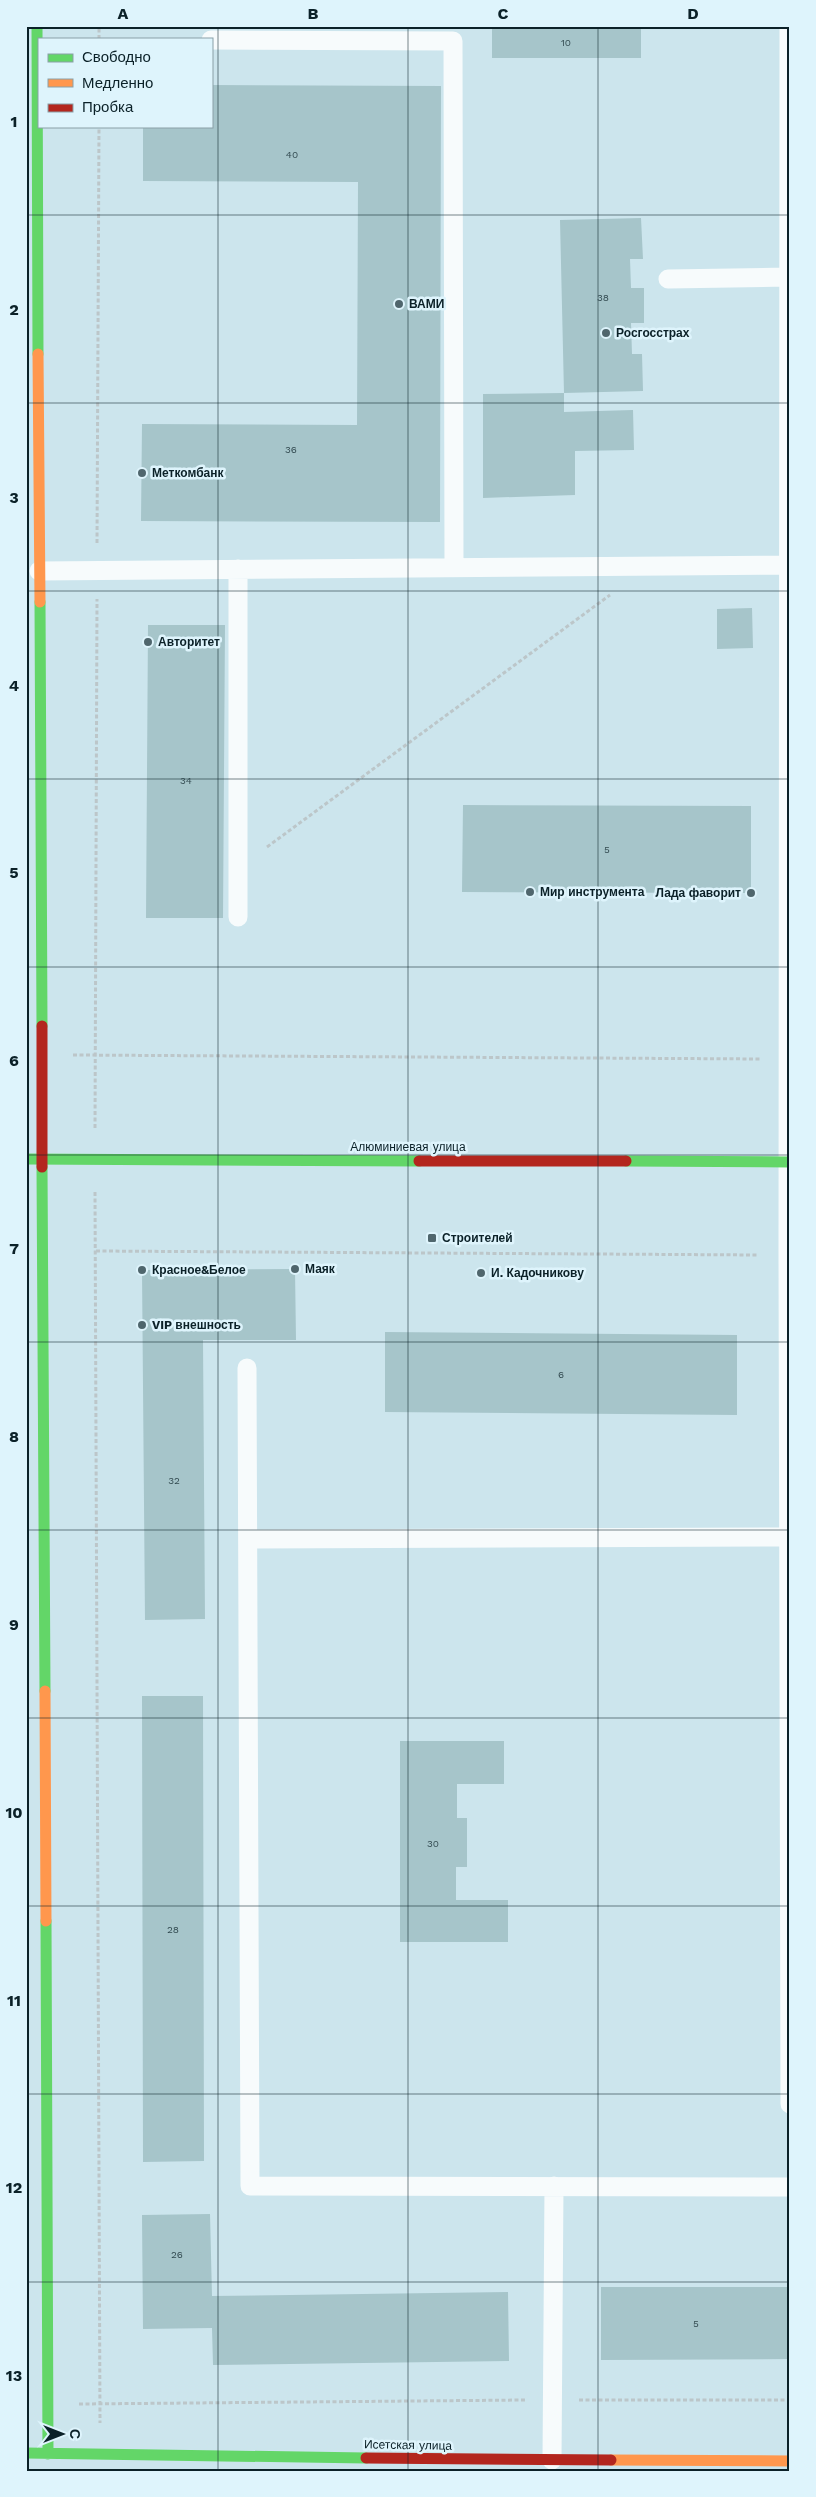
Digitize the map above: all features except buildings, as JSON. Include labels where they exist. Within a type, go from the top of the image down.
[{"type":"street","points":[[38,128],[41,1160],[48,2454]]},
{"type":"street","name":"Алюминиевая улица","points":[[26,1159],[789,1162]]},
{"type":"street","name":"Исетская улица","points":[[26,2454],[790,2461]]},
{"type":"lane","points":[[789,26],[788,1256],[790,2104]]},
{"type":"lane","points":[[212,40],[453,41],[454,567]]},
{"type":"lane","points":[[668,279],[788,277]]},
{"type":"lane","points":[[39,570],[789,565]]},
{"type":"lane","points":[[238,568],[238,917]]},
{"type":"lane","points":[[247,1368],[250,2186],[790,2187]]},
{"type":"lane","points":[[248,1539],[789,1537]]},
{"type":"lane","points":[[552,2460],[554,2186]]},
{"type":"path","points":[[99,128],[94,1055],[100,2454]]},
{"type":"path","points":[[238,868],[611,595]]},
{"type":"path","points":[[41,1054],[788,1059]]},
{"type":"path","points":[[96,1252],[788,1256]]},
{"type":"path","points":[[48,2404],[790,2400]]},
{"type":"traffic: fast","points":[[37,26],[38,354]]},
{"type":"traffic: fast","points":[[40,602],[42,1026]]},
{"type":"traffic: fast","points":[[26,1159],[419,1161]]},
{"type":"traffic: fast","points":[[626,1161],[790,1162]]},
{"type":"traffic: fast","points":[[42,1167],[45,1691]]},
{"type":"traffic: fast","points":[[46,1921],[48,2454]]},
{"type":"traffic: fast","points":[[26,2453],[366,2458]]},
{"type":"traffic: slow","points":[[38,354],[40,602]]},
{"type":"traffic: slow","points":[[45,1691],[46,1921]]},
{"type":"traffic: slow","points":[[611,2460],[790,2461]]},
{"type":"traffic: jam","points":[[42,1026],[42,1167]]},
{"type":"traffic: jam","points":[[419,1161],[626,1161]]},
{"type":"traffic: jam","points":[[366,2458],[611,2460]]},
{"type":"place","name":"ВАМИ","points":[[399,304]]},
{"type":"place","name":"Росгосстрах","points":[[606,333]]},
{"type":"place","name":"Меткомбанк","points":[[142,473]]},
{"type":"place","name":"Авторитет","points":[[148,642]]},
{"type":"place","name":"Мир инструмента","points":[[530,892]]},
{"type":"place","name":"Лада фаворит","points":[[751,893]]},
{"type":"place","name":"Строителей","points":[[432,1238]]},
{"type":"place","name":"Маяк","points":[[295,1269]]},
{"type":"place","name":"Красное&Белое","points":[[142,1270]]},
{"type":"place","name":"И. Кадочникову","points":[[481,1273]]},
{"type":"place","name":"VIP внешность","points":[[142,1325]]}]
